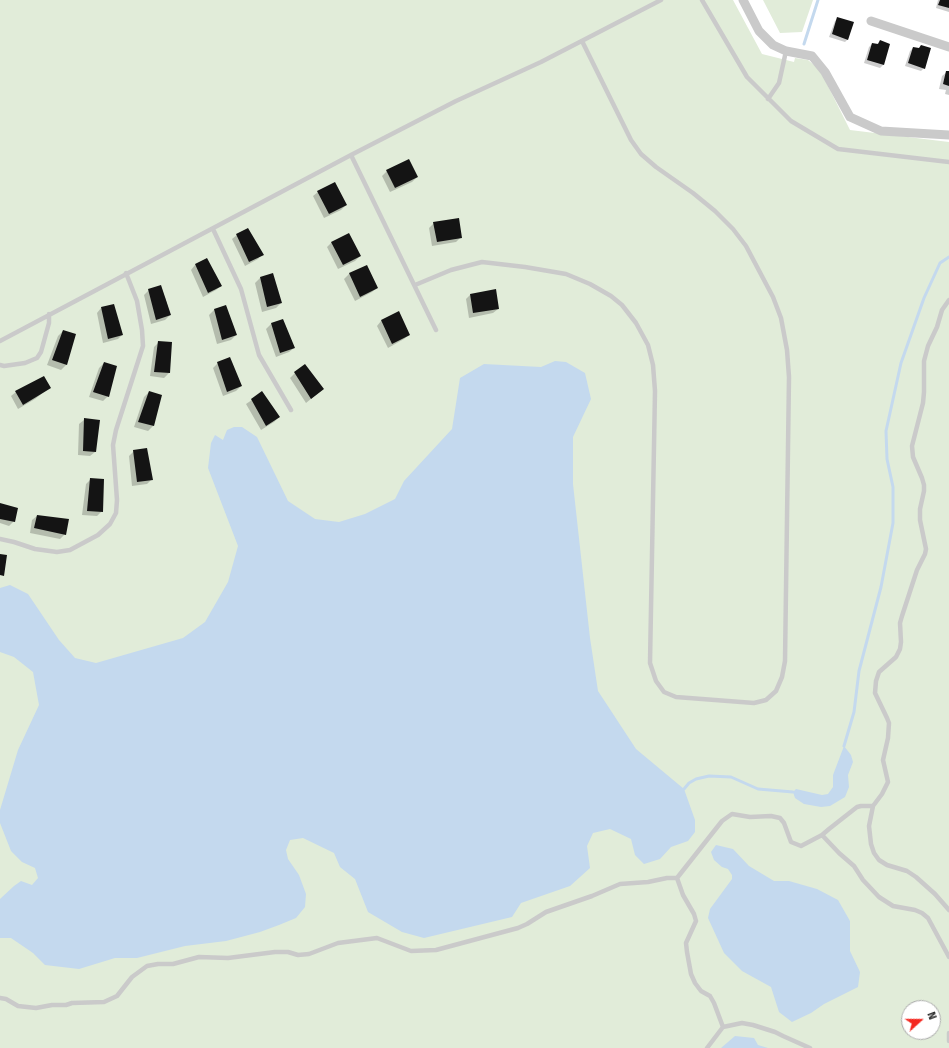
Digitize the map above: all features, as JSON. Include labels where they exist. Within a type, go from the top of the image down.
[{"type":"street","points":[[743,0],[759,31],[773,45],[786,51],[812,56],[825,72],[850,117],[881,131],[949,135]]},
{"type":"street","points":[[871,21],[949,47]]},
{"type":"lane","points":[[0,340],[351,155],[456,101],[541,62],[661,0]]},
{"type":"lane","points":[[702,0],[747,77],[791,121],[838,149],[949,162]]},
{"type":"lane","points":[[415,285],[451,270],[482,262],[566,274],[590,284],[611,296],[622,305],[636,323],[648,345],[653,365],[655,391],[650,663],[656,681],[664,692],[676,697],[754,703],[766,700],[776,692],[782,677],[785,661],[789,377],[788,350],[781,318],[761,272],[746,246],[737,235],[715,211],[641,154],[631,140],[582,41]]},
{"type":"lane","points":[[768,99],[779,83],[786,51]]},
{"type":"lane","points":[[351,155],[436,330]]},
{"type":"lane","points":[[213,229],[241,290],[259,355],[291,410]]},
{"type":"lane","points":[[0,539],[42,550],[57,552],[70,550],[98,536],[110,524],[116,513],[117,500],[113,445],[116,430],[143,346],[137,301],[126,273]]},
{"type":"lane","points":[[949,300],[942,310],[937,327],[928,346],[924,361],[923,403],[912,442],[914,456],[924,485],[920,509],[920,520],[926,554],[917,570],[900,623],[900,649],[896,657],[879,672],[876,681],[875,693],[888,718],[888,738],[883,760],[888,782],[882,794],[873,806],[869,826],[871,844],[879,860],[887,865],[906,870],[916,877],[935,894],[949,910]]},
{"type":"lane","points":[[0,365],[4,366],[25,363],[37,358],[41,352],[49,323],[49,314]]},
{"type":"lane","points":[[677,878],[722,821],[732,814],[750,817],[771,816],[780,818],[784,823],[790,840],[797,845],[804,845],[822,835],[857,807],[873,806]]},
{"type":"lane","points":[[822,835],[854,866],[863,880],[879,897],[893,906],[915,910],[928,918],[949,957]]},
{"type":"lane","points":[[0,998],[6,999],[18,1006],[36,1008],[52,1005],[66,1005],[72,1002],[104,1002],[117,996],[132,978],[147,966],[173,964],[199,957],[228,958],[274,952],[288,952],[298,955],[309,954],[338,943],[377,938],[411,951],[436,950],[518,928],[546,912],[592,896],[620,884],[634,884],[667,878],[677,878]]},
{"type":"lane","points":[[677,878],[696,921],[686,943],[686,952],[691,974],[701,991],[710,996],[714,1002],[723,1027]]},
{"type":"lane","points":[[707,1048],[723,1027],[742,1023],[775,1032],[810,1048]]},
{"type":"lane","points":[[949,1033],[949,1041]]},
{"type":"green space","points":[[0,0],[733,0],[762,54],[794,62],[795,58],[808,60],[820,70],[850,130],[949,142],[949,1048],[0,1048]]},
{"type":"green space","points":[[763,0],[813,0],[802,32],[780,33]]},
{"type":"water","points":[[555,361],[566,362],[585,373],[591,399],[573,437],[573,484],[590,638],[598,691],[636,749],[684,789],[695,820],[695,832],[688,841],[671,847],[660,859],[644,864],[635,855],[631,839],[610,829],[593,833],[587,846],[590,868],[570,886],[521,903],[512,917],[424,938],[402,932],[368,912],[355,879],[340,867],[334,853],[303,838],[290,840],[286,850],[288,859],[299,875],[306,894],[305,907],[296,918],[260,932],[226,941],[185,946],[137,958],[115,958],[79,969],[45,965],[33,953],[11,938],[0,938],[0,899],[21,881],[32,885],[38,878],[35,868],[22,862],[11,851],[0,823],[0,810],[18,750],[39,705],[33,672],[14,657],[0,652],[0,588],[10,585],[28,594],[59,640],[75,658],[96,663],[183,638],[205,622],[228,582],[238,546],[208,468],[211,443],[215,435],[223,440],[227,430],[234,427],[242,427],[257,437],[288,501],[315,519],[339,522],[365,514],[395,499],[404,481],[452,429],[460,378],[484,364],[541,367]]},
{"type":"water","points":[[844,746],[851,755],[853,762],[848,775],[849,787],[845,797],[830,806],[821,807],[804,804],[795,798],[793,792],[796,789],[822,795],[828,794],[833,787],[833,775]]},
{"type":"water","points":[[716,845],[733,849],[749,866],[774,881],[789,881],[817,889],[838,900],[850,921],[850,951],[860,972],[858,987],[792,1022],[779,1012],[771,987],[742,971],[724,953],[708,918],[710,909],[732,879],[732,875],[728,869],[722,867],[714,860],[711,852]]},
{"type":"water","points":[[735,1036],[754,1038],[758,1045],[768,1048],[721,1048]]},
{"type":"building","points":[[940,0],[949,0],[949,8],[938,5]]},
{"type":"building","points":[[837,17],[854,22],[848,40],[832,34]]},
{"type":"building","points":[[880,40],[890,44],[884,65],[867,60],[872,43],[878,44]]},
{"type":"building","points":[[921,45],[931,48],[925,69],[908,63],[913,47],[919,48]]},
{"type":"building","points":[[946,71],[949,71],[949,86],[943,84]]},
{"type":"building","points":[[409,159],[418,177],[395,188],[386,170]]},
{"type":"building","points":[[335,182],[347,205],[329,214],[317,191]]},
{"type":"building","points":[[459,218],[462,238],[437,242],[433,222]]},
{"type":"building","points":[[248,228],[264,255],[249,262],[236,234]]},
{"type":"building","points":[[349,233],[361,256],[343,265],[331,242]]},
{"type":"building","points":[[207,258],[222,286],[208,293],[195,264]]},
{"type":"building","points":[[367,265],[378,288],[360,297],[349,273]]},
{"type":"building","points":[[273,273],[282,303],[267,307],[260,277]]},
{"type":"building","points":[[161,285],[171,315],[156,320],[148,289]]},
{"type":"building","points":[[496,289],[499,309],[473,313],[470,294]]},
{"type":"building","points":[[114,304],[123,335],[108,339],[101,307]]},
{"type":"building","points":[[226,305],[237,335],[222,340],[214,309]]},
{"type":"building","points":[[399,311],[410,335],[392,344],[381,320]]},
{"type":"building","points":[[283,319],[295,348],[280,353],[271,323]]},
{"type":"building","points":[[63,330],[76,334],[67,365],[52,360]]},
{"type":"building","points":[[158,341],[172,342],[170,373],[154,372]]},
{"type":"building","points":[[230,357],[242,386],[227,392],[217,362]]},
{"type":"building","points":[[104,362],[117,366],[109,397],[93,392]]},
{"type":"building","points":[[305,364],[324,389],[311,399],[294,372]]},
{"type":"building","points":[[44,376],[51,388],[23,405],[15,391]]},
{"type":"building","points":[[149,391],[162,395],[154,426],[138,422]]},
{"type":"building","points":[[262,391],[280,417],[266,426],[251,399]]},
{"type":"building","points":[[84,418],[100,420],[96,452],[83,451]]},
{"type":"building","points":[[147,448],[153,480],[137,482],[133,450]]},
{"type":"building","points":[[90,478],[104,479],[103,512],[87,511]]},
{"type":"building","points":[[0,503],[18,508],[15,522],[0,519]]},
{"type":"building","points":[[37,515],[69,519],[66,535],[34,528]]},
{"type":"building","points":[[0,554],[7,555],[4,576],[0,575]]},
{"type":"waterway","points":[[804,44],[818,0]]},
{"type":"waterway","points":[[844,746],[854,712],[859,671],[881,587],[893,523],[893,487],[887,459],[886,431],[901,363],[924,298],[940,263],[949,257]]},
{"type":"waterway","points":[[684,789],[689,783],[696,779],[709,776],[731,777],[758,789],[793,792]]}]
